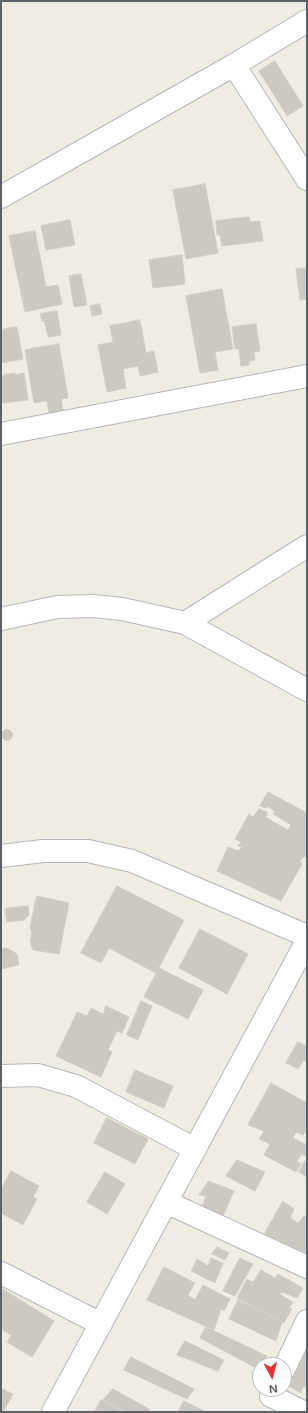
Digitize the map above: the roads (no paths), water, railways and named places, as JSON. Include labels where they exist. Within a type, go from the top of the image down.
[{"type":"street","points":[[1,197],[234,65],[307,21]]},
{"type":"street","points":[[234,65],[307,178]]},
{"type":"street","points":[[1,434],[307,376]]},
{"type":"street","points":[[185,623],[307,546]]},
{"type":"street","points":[[1,618],[57,607],[93,606],[122,609],[185,623],[307,690]]},
{"type":"street","points":[[1,856],[43,851],[88,851],[132,861],[307,936]]},
{"type":"street","points":[[54,1412],[195,1149],[302,963],[307,941]]},
{"type":"street","points":[[1,1076],[38,1075],[76,1086],[195,1149]]},
{"type":"street","points":[[166,1202],[307,1267]]},
{"type":"street","points":[[1,1273],[101,1324]]},
{"type":"street","points":[[290,1357],[307,1321]]},
{"type":"street","points":[[270,1399],[303,1412]]}]
